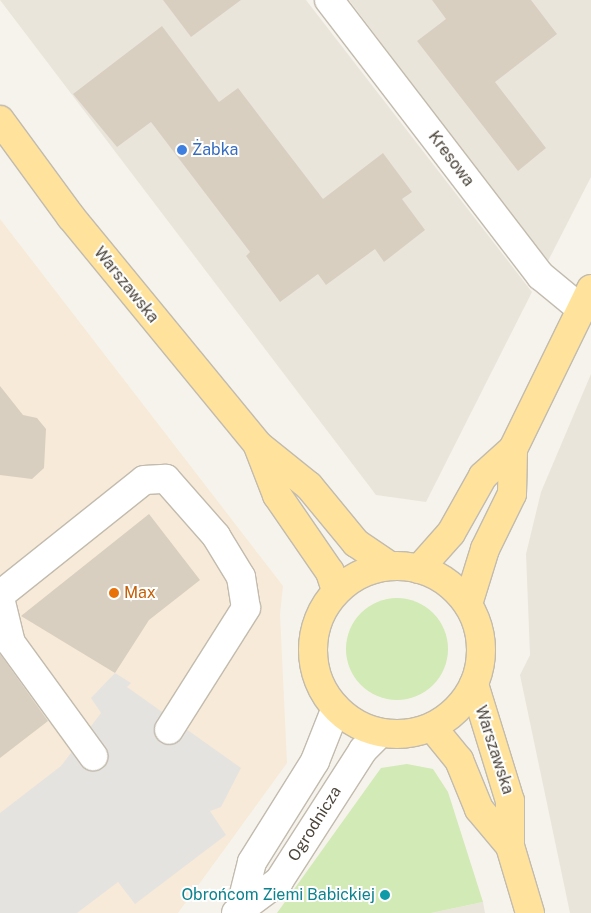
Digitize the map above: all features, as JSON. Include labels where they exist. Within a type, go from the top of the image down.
[{"type":"main road","name":"Warszawska","points":[[0,120],[71,217],[258,446],[309,486],[356,542],[390,566]]},
{"type":"main road","points":[[419,569],[451,533],[483,476],[513,449],[586,299]]},
{"type":"main road","name":"Warszawska","points":[[258,446],[277,494],[330,572],[336,591]]},
{"type":"main road","points":[[468,604],[482,556],[512,494],[513,449]]},
{"type":"main road","points":[[390,566],[419,569],[446,582],[468,604],[481,643],[474,684],[464,702],[432,727],[397,735],[380,733],[336,708],[323,691],[312,650],[315,628],[336,591],[360,574],[390,566]]},
{"type":"main road","name":"Warszawska","points":[[474,684],[510,801],[510,846],[530,913]]},
{"type":"main road","name":"Warszawska","points":[[432,727],[459,760],[478,810],[510,846]]},
{"type":"street","name":"Kresowa","points":[[329,0],[541,276],[586,299]]},
{"type":"street","points":[[93,756],[11,643],[0,596],[144,480],[166,479],[216,536],[241,578],[246,608],[170,730]]},
{"type":"street","name":"Ogrodnicza","points":[[239,909],[252,862],[315,761],[336,708]]},
{"type":"street","name":"Ogrodnicza","points":[[239,909],[279,881],[363,750],[380,733]]},
{"type":"shaded area","points":[[0,0],[306,0],[532,292],[426,502],[376,495]]},
{"type":"shaded area","points":[[349,0],[591,0],[591,177],[547,263]]},
{"type":"shaded area","points":[[0,219],[283,586],[280,614],[287,763],[178,913],[0,913]]},
{"type":"shaded area","points":[[591,374],[591,913],[570,913],[520,675],[530,655],[526,554],[541,492]]},
{"type":"shaded area","points":[[115,673],[131,683],[127,687],[241,768],[221,807],[210,811],[226,835],[135,904],[118,882],[77,913],[0,913],[0,813],[61,766],[101,713],[91,698]]},
{"type":"shaded area","points":[[483,902],[485,913],[431,913]]},
{"type":"green space","points":[[397,598],[416,602],[433,613],[444,630],[448,649],[444,668],[433,685],[416,696],[397,700],[378,696],[361,685],[350,668],[346,649],[350,630],[361,613],[378,602]]},
{"type":"green space","points":[[407,764],[433,769],[448,792],[483,902],[431,913],[277,913],[381,768]]},
{"type":"building","points":[[163,0],[241,0],[191,37]]},
{"type":"building","points":[[432,0],[531,0],[557,34],[495,82],[546,148],[518,171],[417,41],[446,19]]},
{"type":"building","points":[[162,26],[219,102],[238,88],[323,199],[383,153],[412,192],[402,199],[425,230],[384,262],[375,249],[326,285],[318,274],[280,302],[246,256],[250,252],[151,122],[117,147],[73,94]]},
{"type":"building","points":[[0,386],[23,415],[37,418],[46,429],[44,468],[32,479],[0,475]]},
{"type":"building","name":"Max","points":[[149,514],[200,580],[149,620],[115,673],[21,616]]},
{"type":"building","points":[[0,654],[48,721],[0,758]]},
{"type":"place","name":"Żabka","points":[[182,150]]},
{"type":"place","name":"Max","points":[[114,593]]},
{"type":"place","name":"Obrońcom Ziemi Babickiej","points":[[385,895]]}]
